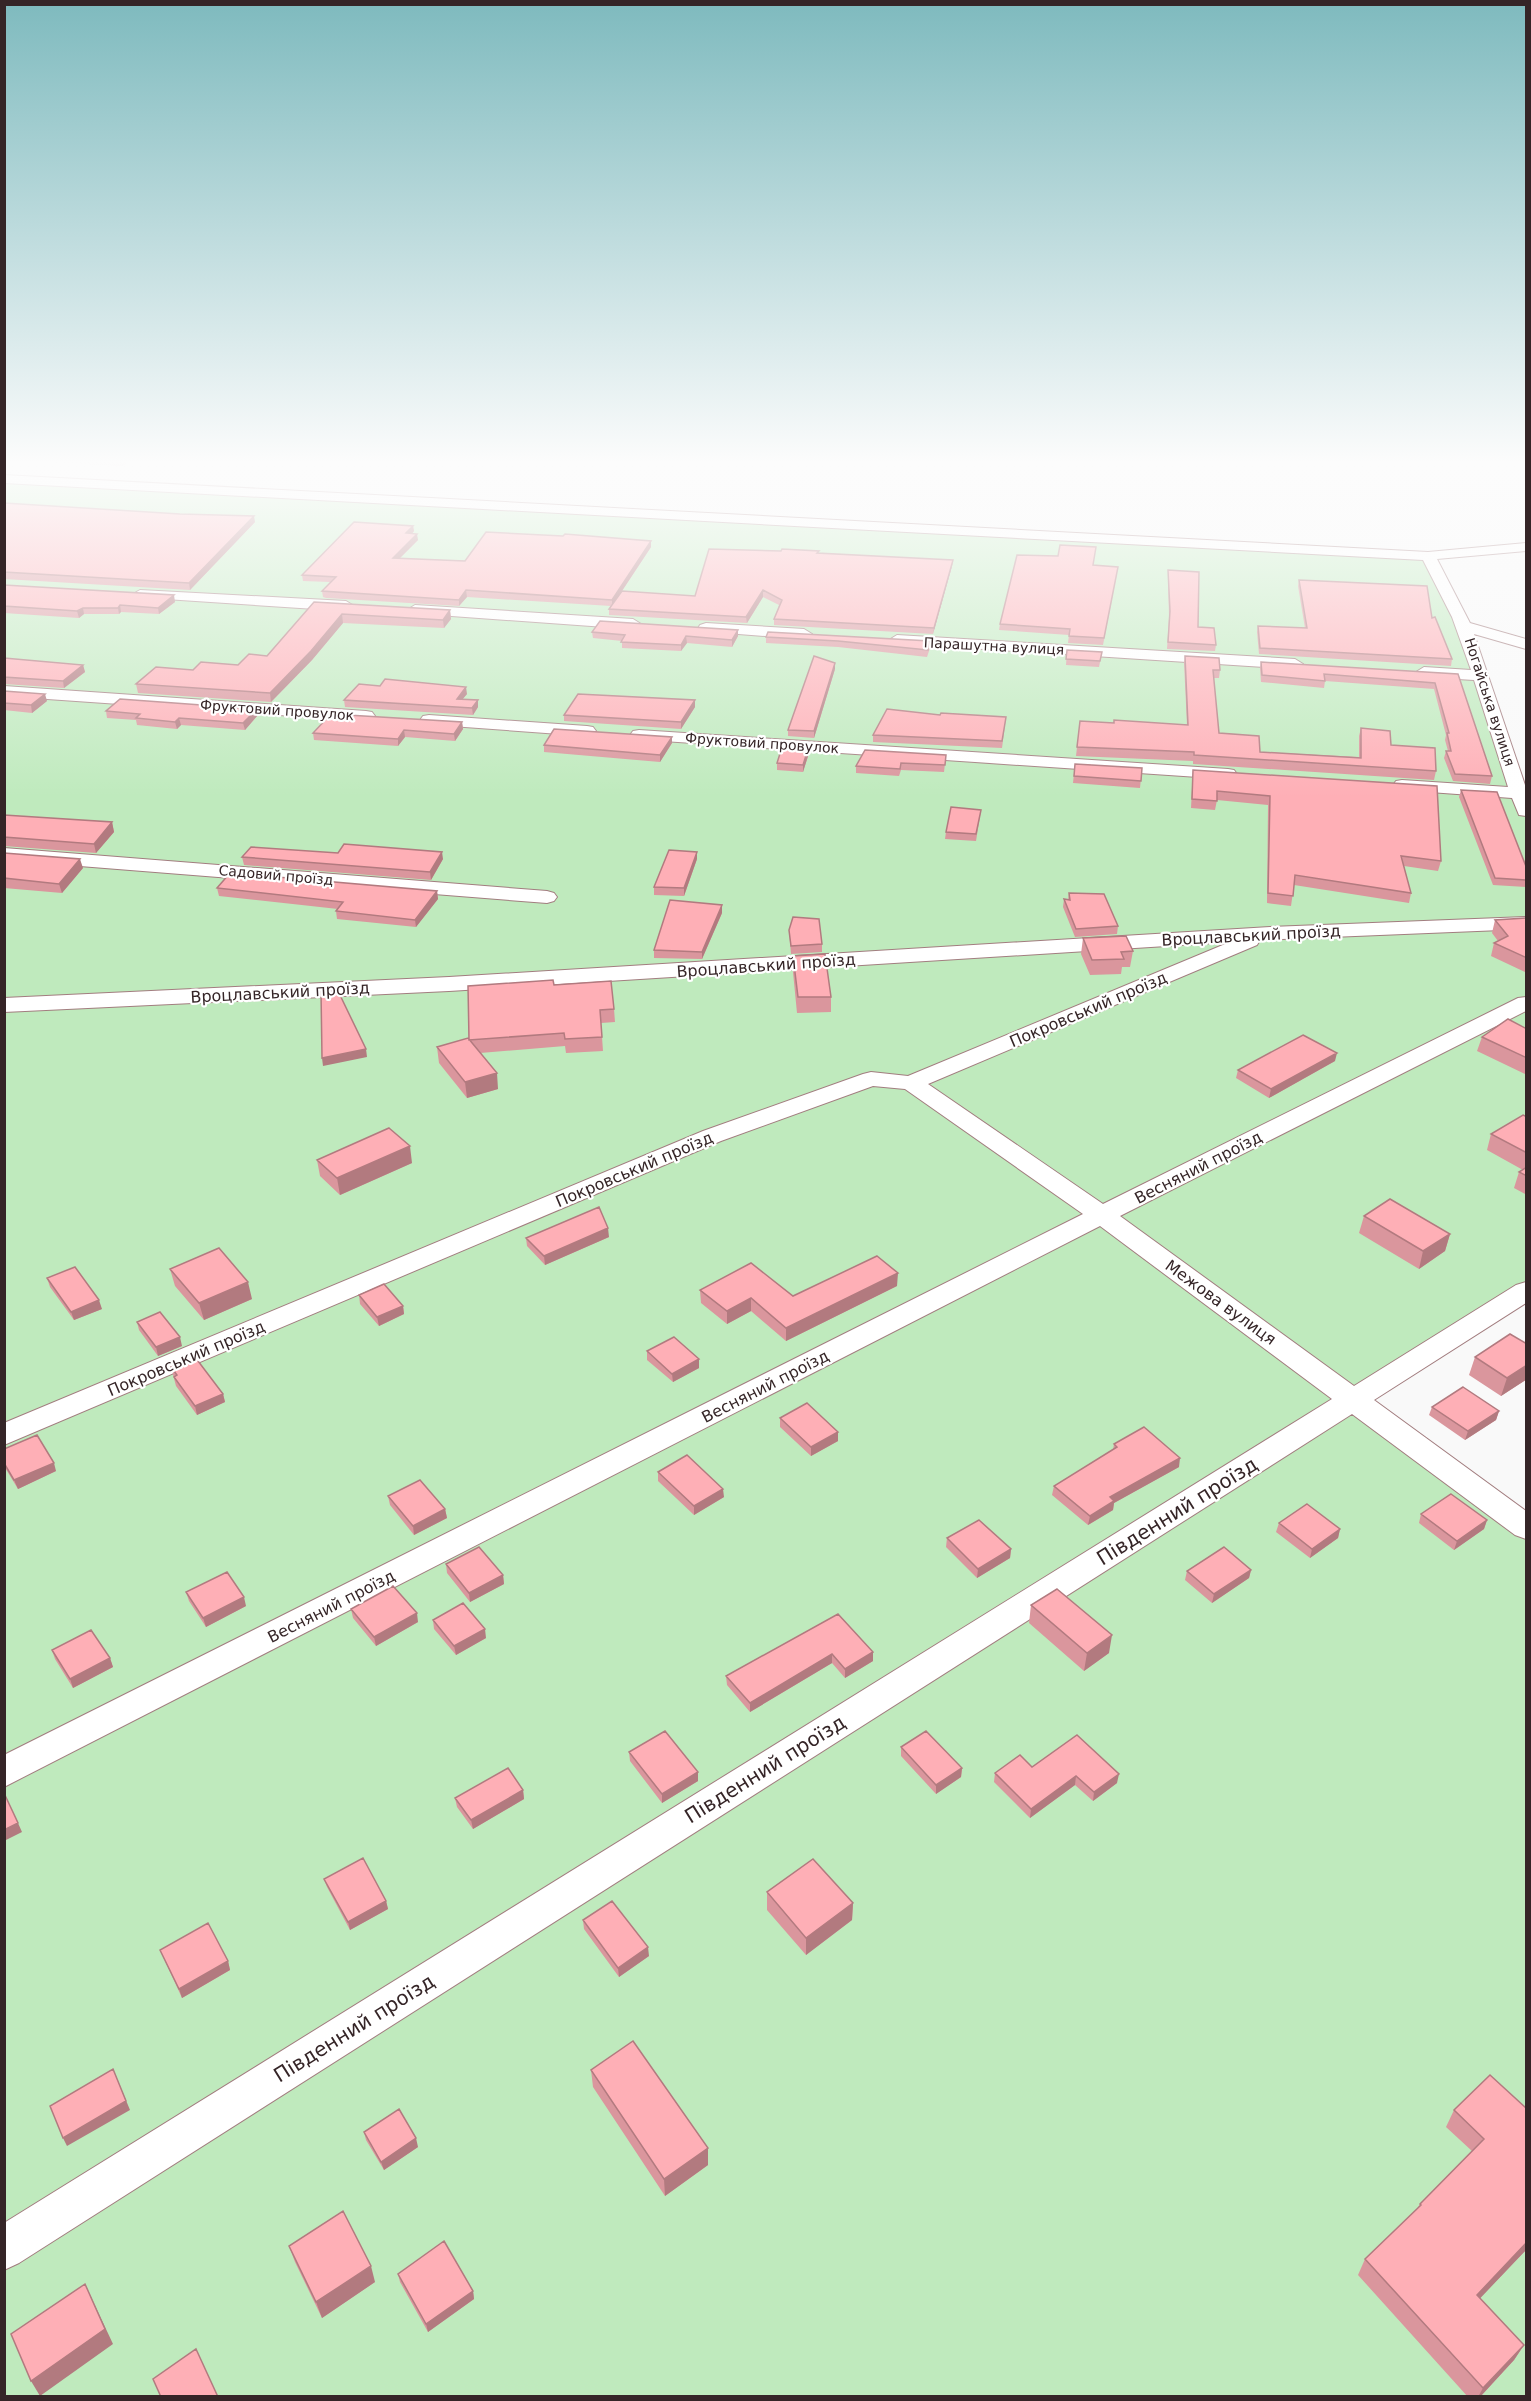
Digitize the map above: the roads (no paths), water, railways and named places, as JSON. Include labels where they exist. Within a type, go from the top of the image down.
[{"type":"street","name":"Ногайська вулиця","points":[[1439,573],[1466,627],[1527,812]]},
{"type":"street","points":[[124,593],[362,607]]},
{"type":"street","points":[[398,609],[648,624]]},
{"type":"street","points":[[695,627],[814,635]]},
{"type":"street","points":[[1466,627],[1527,644]]},
{"type":"street","name":"Парашутна вулиця","points":[[886,639],[1315,665]]},
{"type":"street","points":[[1410,671],[1481,675]]},
{"type":"street","name":"Фруктовий провулок","points":[[4,691],[387,718]]},
{"type":"street","points":[[411,719],[602,732]]},
{"type":"street","name":"Фруктовий провулок","points":[[626,734],[1245,775]]},
{"type":"street","points":[[1388,784],[1519,793]]},
{"type":"street","name":"Садовий проїзд","points":[[4,854],[547,897]]},
{"type":"street","name":"Вроцлавський проїзд","points":[[4,1005],[460,984],[1270,933],[1527,923]]},
{"type":"street","name":"Покровський проїзд","points":[[4,1435],[712,1136],[871,1079],[911,1083],[1270,933]]},
{"type":"street","name":"Весняний проїзд","points":[[4,1772],[1102,1215],[1527,1003]]},
{"type":"street","name":"Межова вулиця","points":[[911,1083],[1102,1215],[1527,1527]]},
{"type":"street","name":"Південний проїзд","points":[[4,2248],[1527,1292]]}]
